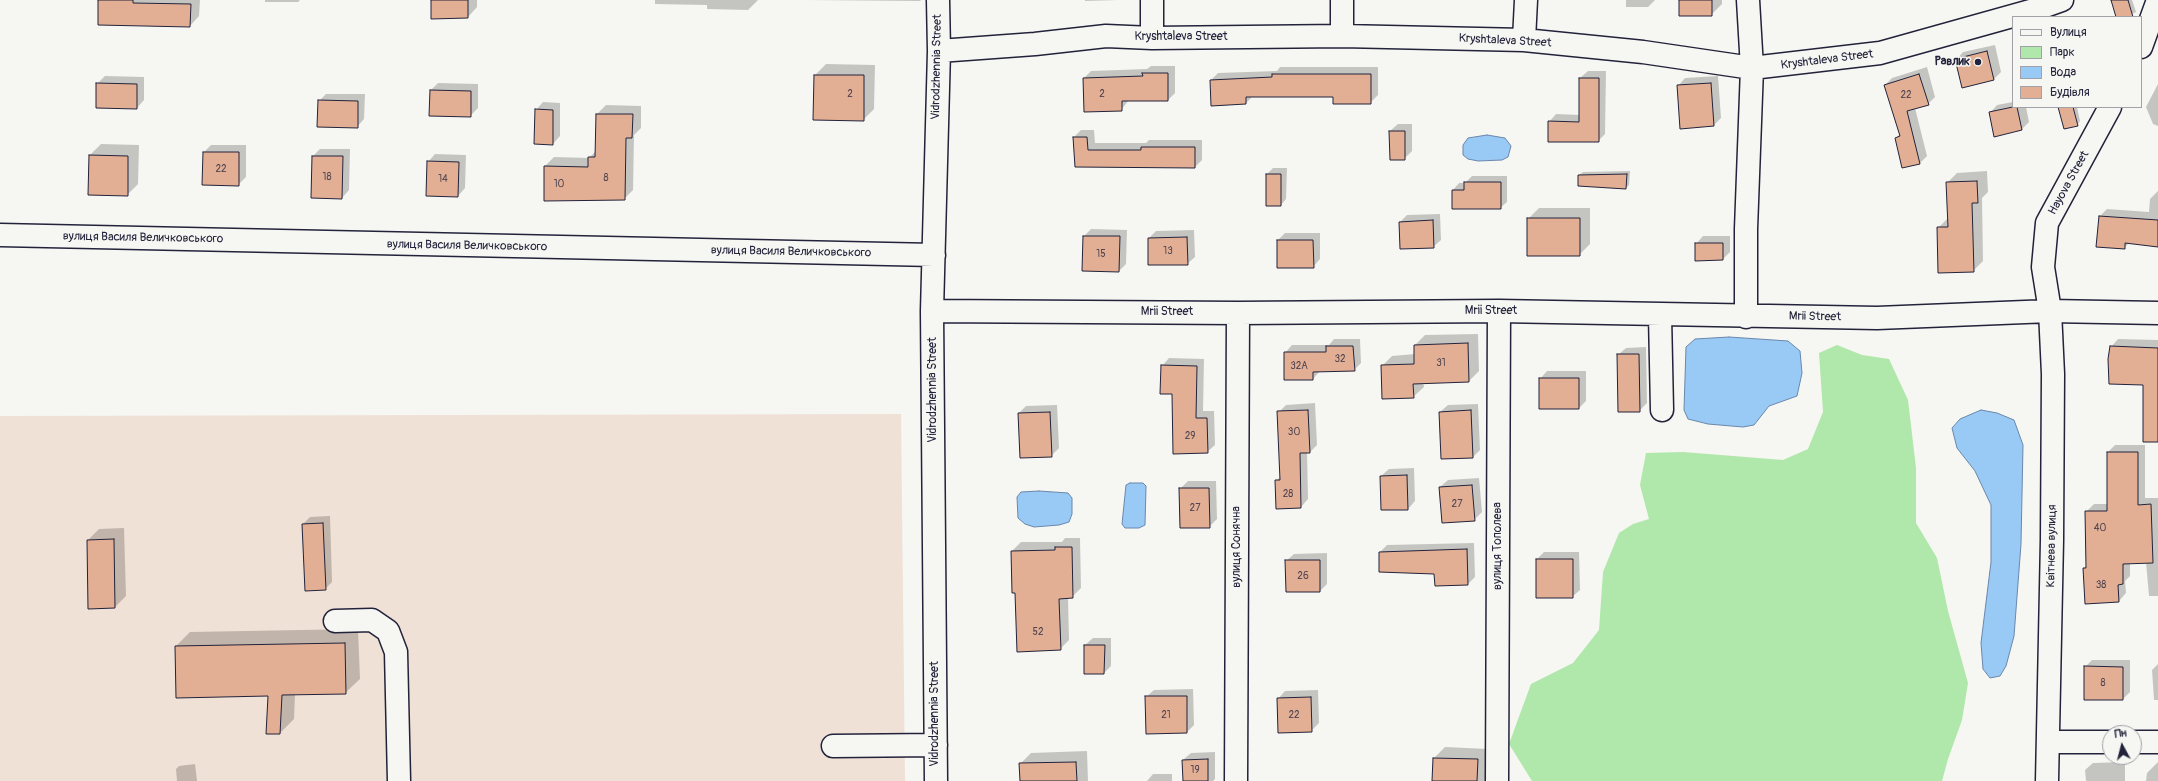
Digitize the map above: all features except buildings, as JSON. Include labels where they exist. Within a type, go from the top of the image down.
[{"type":"street","name":"Vidrodzhennia Street","points":[[936,781],[932,311],[939,51],[938,0]]},
{"type":"street","points":[[1152,0],[1152,38]]},
{"type":"street","points":[[1342,0],[1342,36]]},
{"type":"street","points":[[1524,40],[1526,0]]},
{"type":"street","points":[[1746,317],[1746,229],[1752,68],[1748,0]]},
{"type":"street","name":"Kryshtaleva Street","points":[[2013,16],[2062,0]]},
{"type":"street","points":[[2142,44],[2158,0]]},
{"type":"street","name":"Kryshtaleva Street","points":[[939,51],[1035,44],[1106,36],[1152,38],[1342,36],[1524,40],[1643,52],[1752,68],[1880,53],[2012,16]]},
{"type":"street","name":"Hayova Street","points":[[2050,311],[2043,267],[2047,223],[2109,108]]},
{"type":"street","name":"вулиця Василя Величковського","points":[[0,235],[934,255]]},
{"type":"street","name":"Mrii Street","points":[[932,311],[1238,313],[1499,311],[1746,317],[1876,318],[2050,311],[2158,312]]},
{"type":"street","name":"вулиця Тополева","points":[[1497,781],[1499,311]]},
{"type":"street","name":"Квітнева вулиця","points":[[2047,781],[2049,742],[2053,374],[2050,311]]},
{"type":"street","name":"вулиця Сонячна","points":[[1236,781],[1238,313]]},
{"type":"street","points":[[1660,315],[1662,410]]},
{"type":"street","points":[[335,621],[372,620],[388,631],[396,652],[399,781]]},
{"type":"street","points":[[2049,742],[2102,742]]},
{"type":"street","points":[[2142,742],[2158,742]]},
{"type":"street","points":[[833,746],[936,745]]},
{"type":"shaded area","points":[[901,414],[905,781],[0,781],[0,416]]},
{"type":"green space","points":[[1837,345],[1862,355],[1889,359],[1908,400],[1916,468],[1916,523],[1937,558],[1948,611],[1968,683],[1962,720],[1942,781],[1532,781],[1509,744],[1531,684],[1573,663],[1599,630],[1603,572],[1619,533],[1633,524],[1649,519],[1640,485],[1646,453],[1683,452],[1783,460],[1808,449],[1823,412],[1819,353]]},
{"type":"water","points":[[1487,135],[1505,138],[1511,146],[1508,157],[1502,160],[1478,161],[1468,159],[1463,155],[1463,145],[1468,138]]},
{"type":"water","points":[[1729,337],[1788,341],[1800,351],[1802,373],[1797,396],[1769,406],[1754,425],[1743,427],[1708,424],[1688,419],[1684,410],[1686,347],[1695,339]]},
{"type":"water","points":[[1981,410],[1997,413],[2014,420],[2023,445],[2021,544],[2014,636],[2006,666],[2000,676],[1990,678],[1983,669],[1981,643],[1991,562],[1991,505],[1975,471],[1957,448],[1952,428],[1960,419]]},
{"type":"water","points":[[1130,483],[1143,483],[1146,486],[1145,525],[1139,528],[1125,528],[1122,524],[1126,485]]},
{"type":"water","points":[[1039,491],[1068,493],[1072,498],[1072,514],[1069,522],[1059,525],[1034,527],[1025,524],[1018,518],[1017,497],[1021,492]]},
{"type":"place","name":"Равлик","points":[[1978,62]]}]
